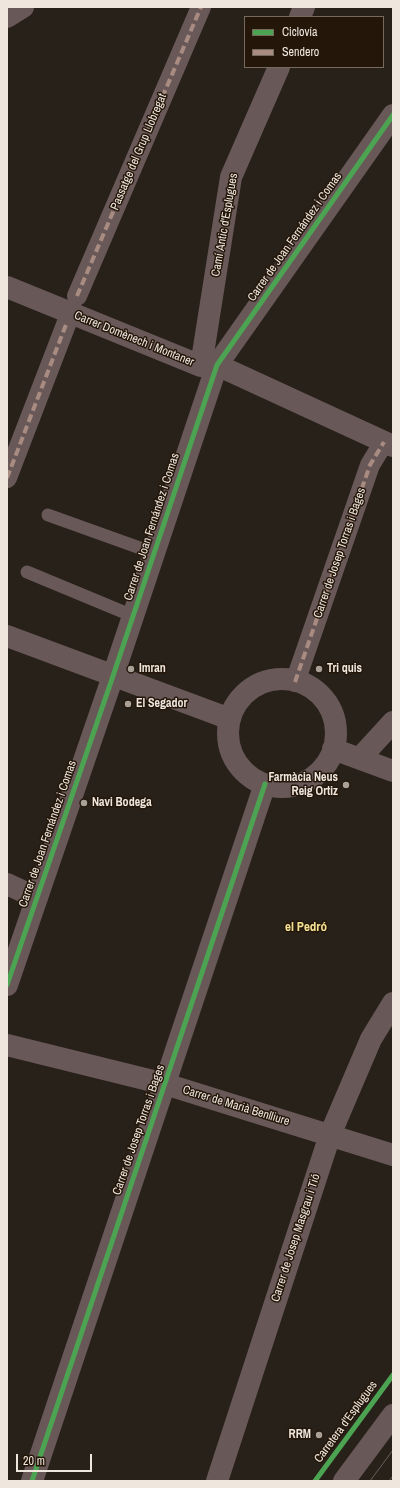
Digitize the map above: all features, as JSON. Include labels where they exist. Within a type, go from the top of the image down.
[{"type":"street","points":[[7,18],[22,7]]},
{"type":"street","name":"Passatge del Grup Llobregat","points":[[77,296],[201,7]]},
{"type":"street","name":"Camí Antic d'Esplugues","points":[[209,366],[231,177],[279,68]]},
{"type":"street","name":"Carrer de Joan Fernández i Comas","points":[[7,985],[154,553],[209,366],[393,115]]},
{"type":"street","name":"Carrer Domènech i Montaner","points":[[7,287],[390,439]]},
{"type":"street","points":[[7,478],[67,322]]},
{"type":"street","name":"Carrer de Josep Torras i Bages","points":[[295,682],[370,465],[390,439]]},
{"type":"street","points":[[7,636],[230,719]]},
{"type":"street","points":[[276,680],[295,682],[306,685],[318,694],[328,705],[334,719],[336,734],[334,749],[326,763],[316,775],[302,783],[287,787],[271,786],[244,772],[235,761],[230,748],[228,733],[230,719],[236,704],[247,692],[260,684],[276,680]]},
{"type":"street","points":[[360,758],[393,722]]},
{"type":"street","points":[[334,749],[393,770]]},
{"type":"street","name":"Carrer de Josep Torras i Bages","points":[[32,1481],[265,784]]},
{"type":"street","points":[[7,884],[37,898]]},
{"type":"street","name":"Carrer de Josep Masgrau i Tió","points":[[216,1481],[330,1135],[371,1039],[393,1003]]},
{"type":"street","name":"Carrer de Marià Benlliure","points":[[7,1045],[165,1084],[393,1154]]},
{"type":"street","points":[[344,1481],[393,1415]]},
{"type":"lane","points":[[48,515],[154,553]]},
{"type":"lane","points":[[27,572],[133,616]]},
{"type":"tram line","points":[[370,1481],[393,1450]]},
{"type":"tram line","points":[[389,1481],[393,1476]]},
{"type":"marked path","points":[[77,296],[201,7]]},
{"type":"marked path","points":[[7,478],[67,322]]},
{"type":"marked path","points":[[295,682],[370,465],[384,442]]},
{"type":"cycle path","points":[[7,985],[113,676],[217,365],[393,115]]},
{"type":"cycle path","points":[[32,1481],[265,784]]},
{"type":"cycle path","name":"Carretera d'Esplugues","points":[[315,1481],[393,1375]]},
{"type":"place","name":"Imran","points":[[131,669]]},
{"type":"place","name":"Tri quis","points":[[319,669]]},
{"type":"place","name":"El Segador","points":[[128,704]]},
{"type":"place","name":"Farmàcia Neus Reig Ortiz","points":[[346,785]]},
{"type":"place","name":"Navi Bodega","points":[[84,803]]},
{"type":"place","name":"RRM","points":[[319,1435]]},
{"type":"district","name":"el Pedró","points":[[306,928]]}]
